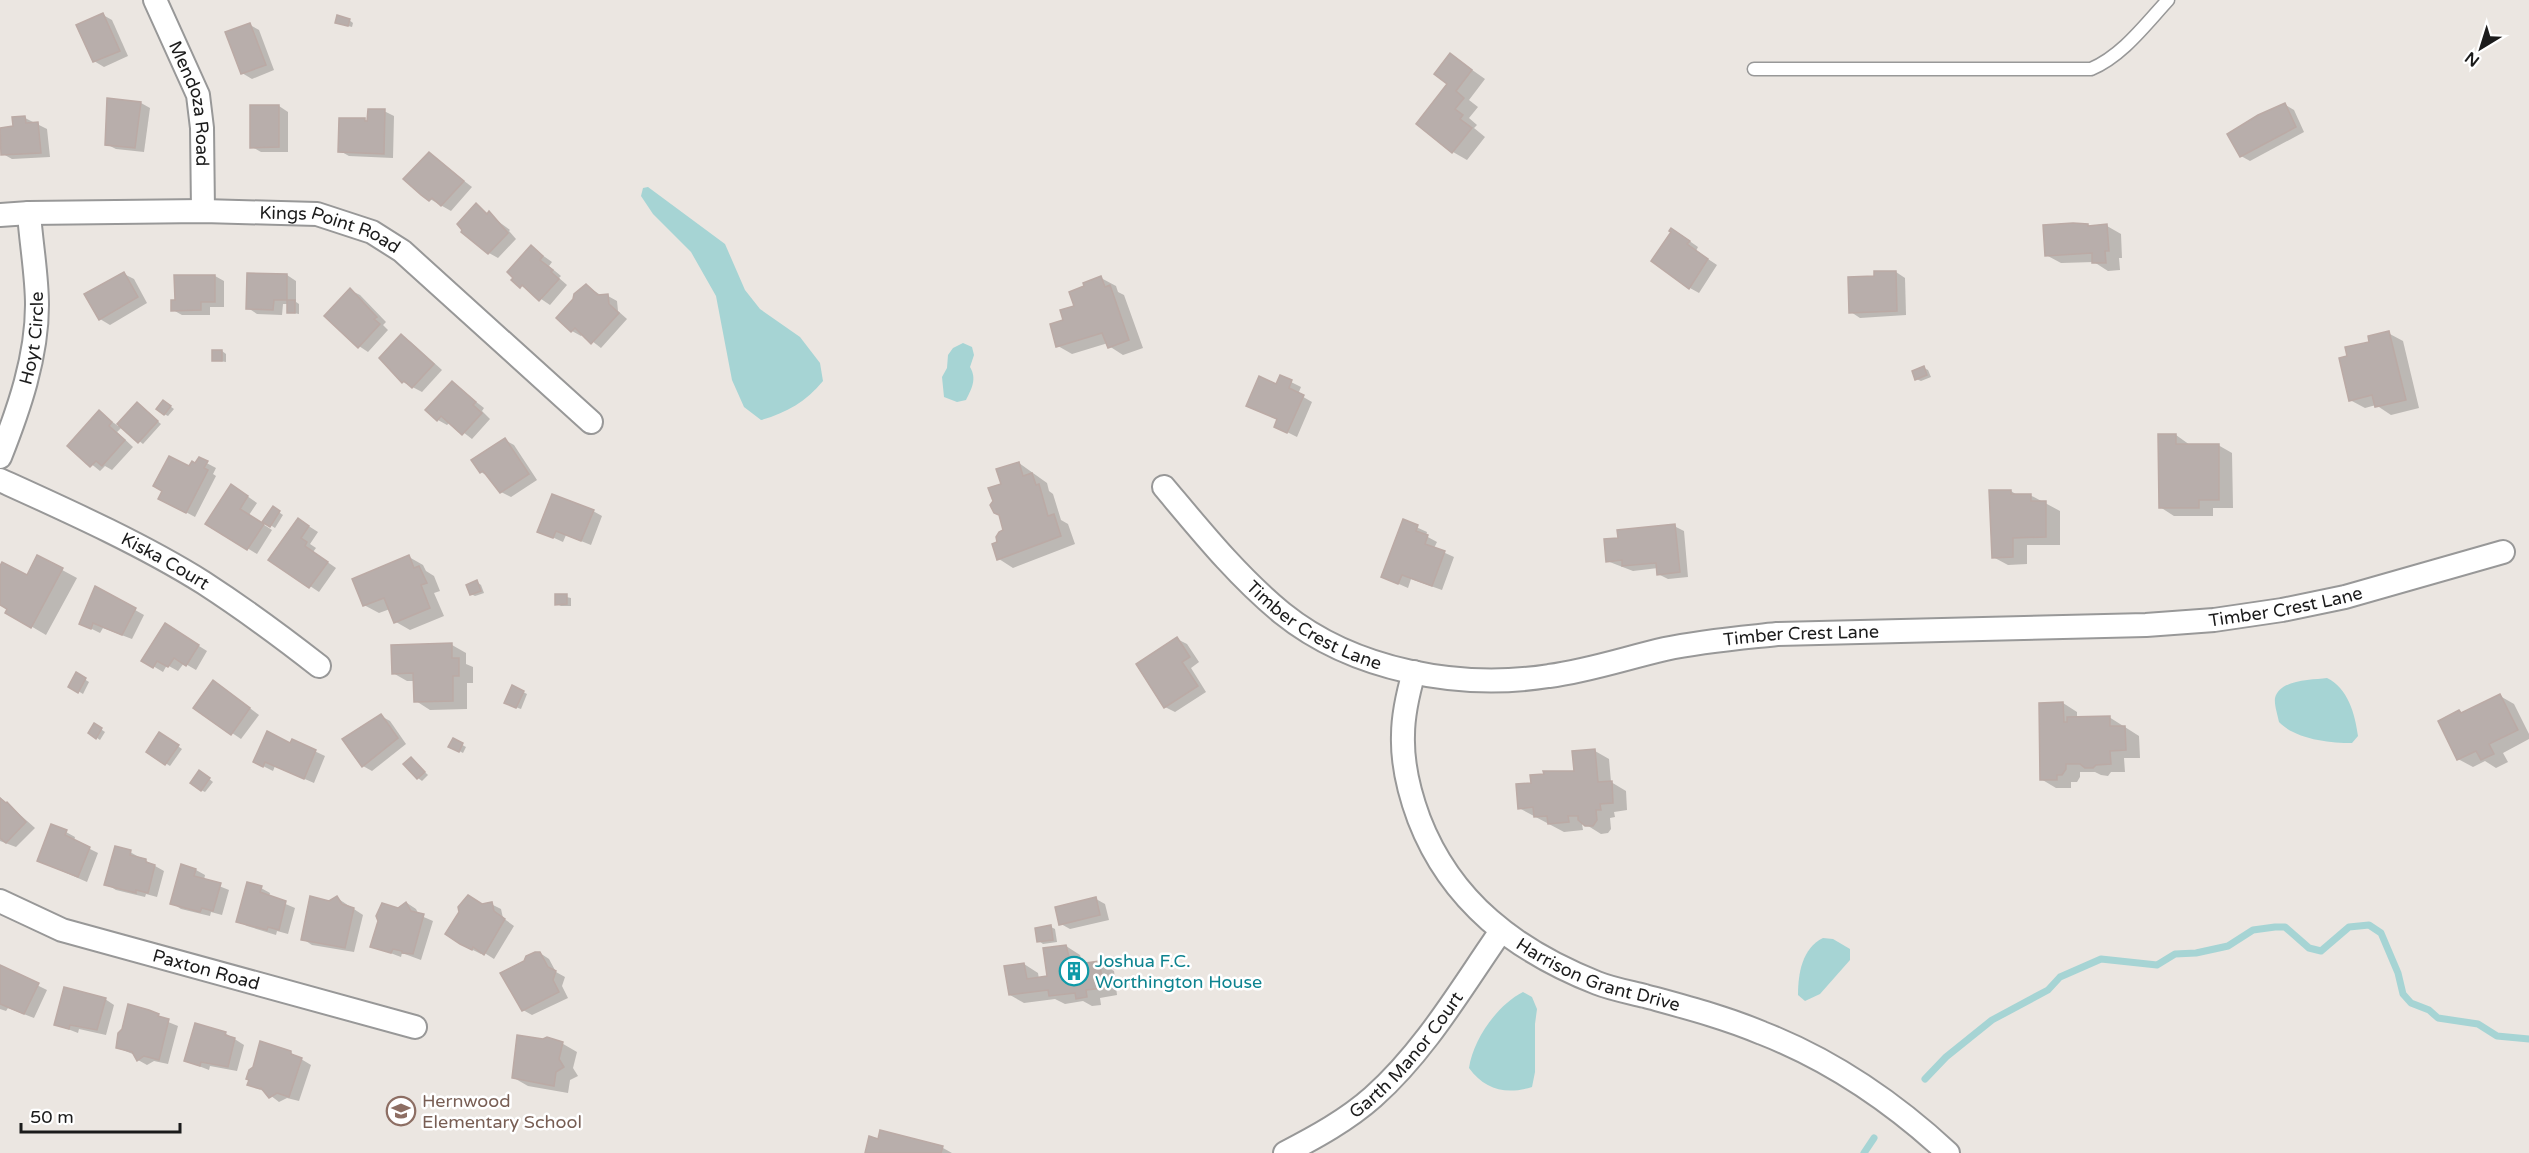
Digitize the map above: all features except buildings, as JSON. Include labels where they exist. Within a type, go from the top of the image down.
[{"type":"street","name":"Mendoza Road","points":[[156,0],[198,95],[202,128],[203,211]]},
{"type":"street","name":"Kings Point Road","points":[[0,215],[203,211],[317,214],[372,231],[402,250],[591,422]]},
{"type":"street","name":"Hoyt Circle","points":[[0,457],[22,392],[33,348],[37,305],[29,213]]},
{"type":"street","name":"Kiska Court","points":[[0,480],[56,505],[202,583],[281,636],[319,666]]},
{"type":"street","name":"Timber Crest Lane","points":[[1164,487],[1244,579],[1284,614],[1325,640],[1365,658],[1414,672],[1458,680],[1505,681],[1550,676],[1666,649],[1722,639],[1777,634],[2146,625],[2214,620],[2282,610],[2345,597],[2504,552]]},
{"type":"street","name":"Harrison Grant Drive","points":[[1414,672],[1406,705],[1403,735],[1406,772],[1414,804],[1428,842],[1449,877],[1473,906],[1501,931],[1544,959],[1600,984],[1713,1015],[1763,1033],[1824,1062],[1879,1096],[1923,1130],[1948,1153]]},
{"type":"street","name":"Paxton Road","points":[[0,901],[62,930],[415,1027]]},
{"type":"street","name":"Garth Manor Court","points":[[1285,1153],[1337,1123],[1386,1084],[1418,1049],[1501,931]]},
{"type":"lane","points":[[1754,69],[2091,69],[2105,63],[2122,49],[2168,0]]},
{"type":"water","points":[[648,187],[725,244],[745,290],[760,309],[800,337],[820,363],[823,381],[803,401],[779,414],[761,420],[744,407],[732,380],[716,296],[691,252],[653,214],[641,196],[643,188]]},
{"type":"water","points":[[963,343],[972,347],[974,355],[970,367],[973,380],[966,400],[957,402],[944,397],[942,377],[947,368],[948,355],[953,348]]},
{"type":"water","points":[[2327,678],[2340,688],[2349,702],[2358,736],[2352,743],[2323,741],[2303,736],[2279,722],[2275,698],[2283,687],[2297,682]]},
{"type":"water","points":[[1823,938],[1833,939],[1850,949],[1850,960],[1820,994],[1805,1001],[1798,995],[1803,962],[1810,948]]},
{"type":"water","points":[[1523,992],[1532,997],[1537,1009],[1535,1072],[1532,1087],[1513,1090],[1497,1089],[1482,1081],[1469,1068],[1471,1057],[1481,1035],[1496,1014],[1504,1005]]},
{"type":"waterway","points":[[1925,1079],[1946,1057],[1992,1020],[2048,990],[2060,977],[2101,959],[2157,965],[2175,954],[2196,953],[2228,946],[2253,930],[2275,927],[2285,927],[2309,948],[2321,951],[2349,927],[2369,925],[2381,933],[2398,973],[2403,994],[2411,1003],[2429,1010],[2438,1018],[2478,1024],[2497,1036],[2529,1039]]},
{"type":"waterway","points":[[1864,1153],[1874,1138]]},
{"type":"place","name":"Joshua F.C. Worthington House","points":[[1074,971]]},
{"type":"place","name":"Hernwood Elementary School","points":[[401,1111]]}]
